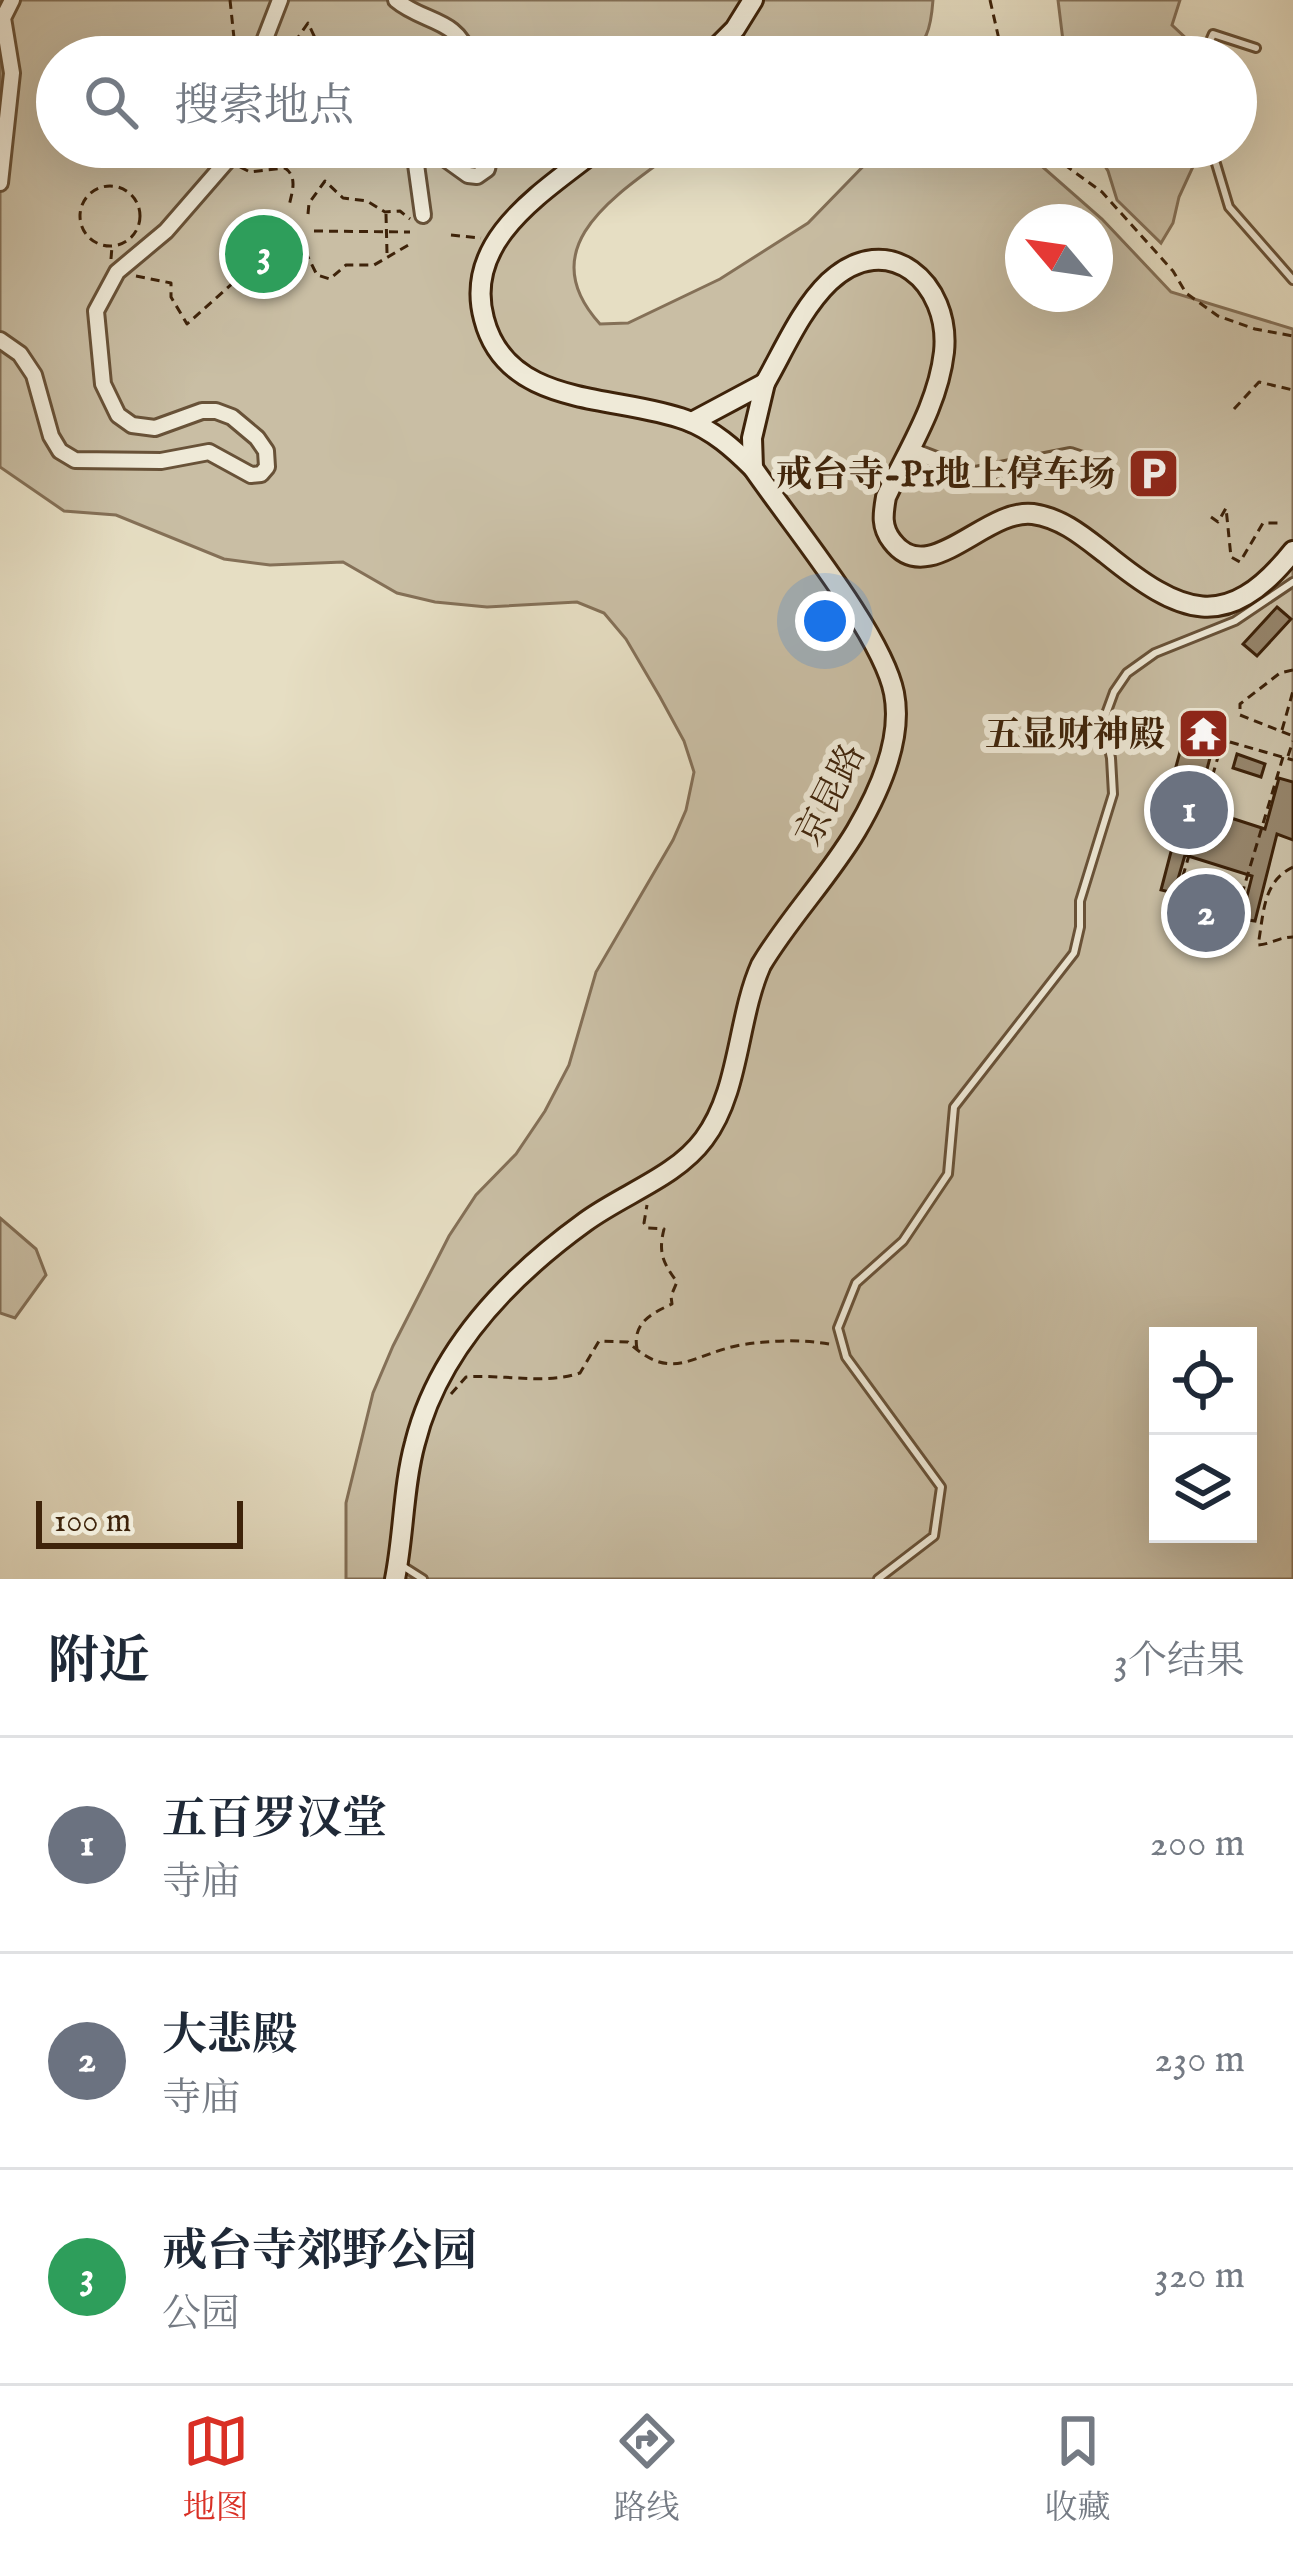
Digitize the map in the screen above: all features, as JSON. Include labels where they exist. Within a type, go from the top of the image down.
[{"type":"main road","points":[[728,36],[754,0]]},
{"type":"main road","points":[[495,239],[574,168]]},
{"type":"main road","name":"京昆路","points":[[396,1571],[414,1446],[432,1393],[458,1346],[488,1309],[554,1246],[693,1152],[716,1120],[760,965],[857,829],[893,740],[894,694],[878,654],[754,469],[730,446],[692,422],[552,389],[509,366],[495,349],[481,309],[484,264],[495,239]]},
{"type":"main road","points":[[754,469],[752,438],[765,383],[812,302],[852,266],[888,261],[924,278],[940,305],[944,349],[936,391],[886,497],[884,525],[896,547],[915,556],[936,556],[994,521],[1029,513],[1064,524],[1157,592],[1198,606],[1237,602],[1255,593],[1293,551]]},
{"type":"main road","points":[[692,422],[765,383]]},
{"type":"street","points":[[0,183],[11,96],[3,18],[12,0]]},
{"type":"street","points":[[266,36],[280,0]]},
{"type":"street","points":[[396,0],[410,12],[446,23],[460,36]]},
{"type":"street","points":[[0,340],[20,354],[34,375],[51,436],[59,451],[75,460],[161,461],[209,452],[251,475],[261,474],[267,467],[266,451],[232,417],[202,411],[155,428],[132,425],[118,415],[103,384],[96,311],[117,272],[166,231],[220,168]]},
{"type":"street","points":[[415,168],[418,218]]},
{"type":"street","points":[[458,168],[477,176],[487,168]]},
{"type":"street","points":[[910,450],[975,475],[1070,456],[1085,461]]},
{"type":"lane","points":[[1217,168],[1229,207],[1293,280]]},
{"type":"lane","points":[[878,1579],[934,1536],[941,1487],[847,1357],[838,1328],[856,1283],[903,1241],[948,1174],[954,1107],[1074,953],[1080,901],[1113,794],[1103,722],[1114,692],[1127,673],[1156,653],[1235,622],[1293,582]]},
{"type":"lane","points":[[396,1571],[423,1579]]},
{"type":"path","points":[[230,0],[234,36]]},
{"type":"path","points":[[990,0],[998,36]]},
{"type":"path","points":[[299,36],[308,23],[314,36]]},
{"type":"path","points":[[241,168],[291,172],[289,206]]},
{"type":"path","points":[[1069,168],[1102,192],[1186,293],[1218,316],[1293,335]]},
{"type":"path","points":[[308,214],[309,203],[326,182],[343,198],[418,218]]},
{"type":"path","points":[[116,186],[138,203],[136,231],[122,244],[102,245],[85,233],[82,204],[96,188],[116,186]]},
{"type":"path","points":[[386,212],[387,254]]},
{"type":"path","points":[[117,272],[171,283],[171,297],[187,324],[236,281],[238,229],[266,231]]},
{"type":"path","points":[[314,231],[410,232]]},
{"type":"path","points":[[451,235],[495,239]]},
{"type":"path","points":[[305,251],[323,279],[330,279],[351,263],[374,265],[412,243]]},
{"type":"path","points":[[1234,410],[1259,382],[1293,390]]},
{"type":"path","points":[[1211,517],[1218,522],[1226,508],[1232,557],[1240,562],[1262,523],[1282,523]]},
{"type":"path","points":[[1288,758],[1223,740],[1181,879],[1241,897],[1288,758],[1293,739],[1240,716],[1240,704],[1280,674],[1293,670]]},
{"type":"path","points":[[1281,732],[1293,691]]},
{"type":"path","points":[[1293,867],[1275,878],[1268,891],[1258,945],[1293,937]]},
{"type":"path","points":[[637,1189],[647,1202],[647,1228],[664,1229],[659,1246],[662,1262],[677,1282],[672,1304],[646,1316],[634,1338],[637,1350]]},
{"type":"path","points":[[445,1402],[466,1377],[559,1380],[580,1373],[599,1341],[628,1342],[647,1360],[675,1365],[737,1346],[803,1339],[843,1346]]},
{"type":"shaded area","points":[[0,0],[933,0],[925,36],[36,36],[36,168],[653,168],[610,202],[578,245],[574,269],[580,296],[600,324],[628,323],[720,279],[808,223],[862,168],[1044,168],[1085,204],[1005,204],[1005,312],[1113,312],[1113,231],[1171,292],[1293,329],[1293,1579],[346,1579],[346,1503],[373,1393],[393,1346],[449,1236],[545,1111],[569,1065],[596,972],[673,840],[694,772],[684,741],[660,697],[626,639],[604,613],[577,602],[487,607],[435,602],[397,593],[343,562],[270,565],[224,559],[116,515],[64,511],[0,467]]},
{"type":"shaded area","points":[[1058,0],[1180,0],[1172,25],[1184,36],[1062,36]]},
{"type":"shaded area","points":[[1192,168],[1161,243],[1117,200],[1108,171]]},
{"type":"shaded area","points":[[0,1218],[36,1249],[46,1275],[15,1318],[0,1313]]},
{"type":"building","points":[[1277,607],[1291,619],[1257,656],[1243,644]]},
{"type":"building","points":[[1200,723],[1212,727],[1204,752],[1211,754],[1197,807],[1265,829],[1279,778],[1293,782],[1293,840],[1277,834],[1255,921],[1248,920],[1244,933],[1167,908],[1172,895],[1242,916],[1252,876],[1185,855],[1174,893],[1161,890],[1190,779],[1174,774],[1181,748],[1192,751]]},
{"type":"building","points":[[1237,754],[1265,764],[1261,777],[1233,768]]},
{"type":"place","name":"戒台寺郊野公园","points":[[264,254]]},
{"type":"place","name":"戒台寺-P1地上停车场","points":[[1154,473]]},
{"type":"place","name":"五显财神殿","points":[[1204,733]]},
{"type":"place","name":"五百罗汉堂","points":[[1189,810]]},
{"type":"place","name":"大悲殿","points":[[1206,913]]}]
